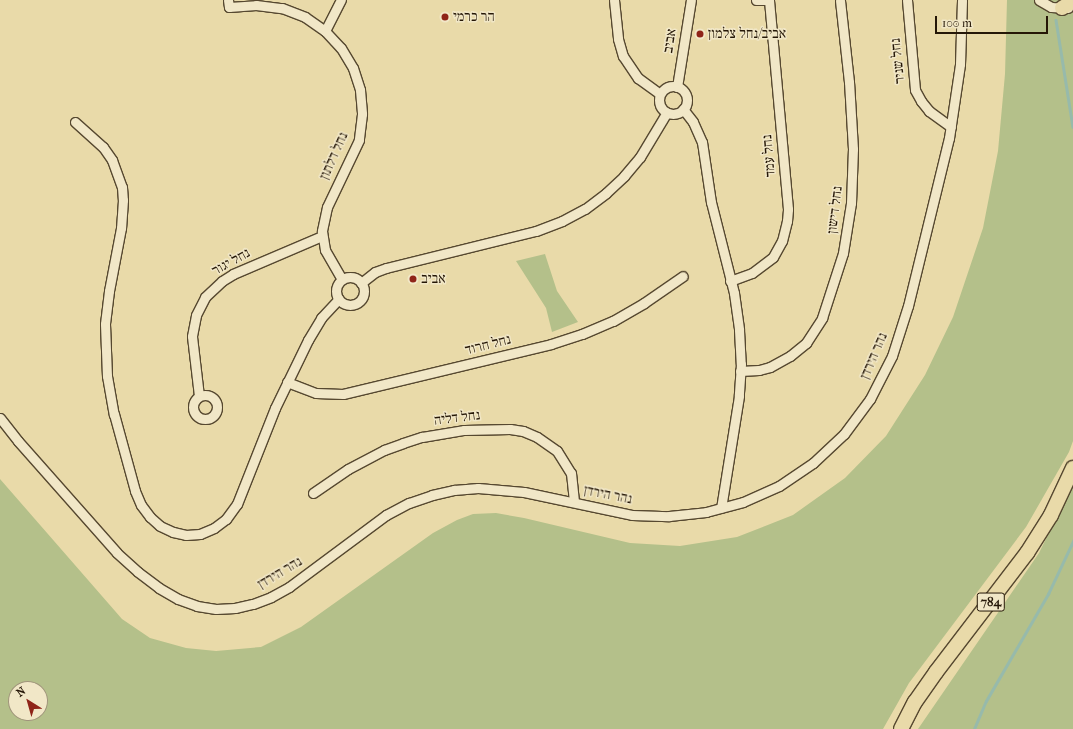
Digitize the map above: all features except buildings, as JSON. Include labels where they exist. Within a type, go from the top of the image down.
[{"type":"main road","name":"784","points":[[900,729],[915,702],[936,672],[1027,553],[1051,515],[1073,468]]},
{"type":"street","points":[[325,31],[341,0]]},
{"type":"street","points":[[614,0],[618,39],[626,64],[638,78],[660,94]]},
{"type":"street","name":"אביב","points":[[677,87],[691,0]]},
{"type":"street","points":[[756,0],[768,0]]},
{"type":"street","name":"נחל עמד","points":[[730,281],[756,271],[772,257],[782,241],[787,221],[788,209],[768,0]]},
{"type":"street","name":"נחל דישון","points":[[740,371],[759,370],[780,362],[806,343],[822,318],[843,253],[851,203],[853,149],[849,82],[840,0]]},
{"type":"street","name":"נחל שניר","points":[[907,0],[915,90],[929,111],[951,127]]},
{"type":"street","name":"נהר הירדן","points":[[0,418],[18,441],[107,541],[138,572],[158,588],[178,599],[197,606],[216,609],[235,608],[253,604],[271,597],[295,583],[386,515],[409,503],[432,495],[454,490],[501,489],[524,492],[597,508],[639,515],[668,516],[706,512],[743,502],[779,486],[813,463],[844,434],[870,399],[892,356],[908,306],[951,127],[960,64],[962,0]]},
{"type":"street","points":[[1039,0],[1051,7],[1070,8]]},
{"type":"street","name":"נחל דלתון","points":[[228,4],[282,8],[305,17],[325,31],[341,48],[353,68],[360,90],[362,114],[359,140],[327,207],[322,236],[328,258],[342,280]]},
{"type":"street","points":[[677,87],[682,90],[686,96],[686,102],[683,109],[675,114],[667,112],[660,104],[660,94],[666,88],[677,87]]},
{"type":"street","points":[[683,109],[693,122],[702,142],[711,202],[730,281],[739,330],[740,371],[737,406],[721,508]]},
{"type":"street","points":[[361,283],[375,272],[386,268],[536,231],[562,221],[585,209],[606,193],[624,176],[640,157],[667,112]]},
{"type":"street","points":[[75,122],[103,147],[115,167],[122,187],[122,221],[106,308],[105,358],[110,395],[119,436],[135,491],[141,505],[150,517],[160,526],[173,532],[186,535],[200,534],[214,528],[226,519],[238,504],[266,430],[287,382],[314,329],[328,309],[339,299]]},
{"type":"street","name":"נחל יגור","points":[[199,396],[192,336],[196,315],[205,297],[222,280],[233,274],[322,236]]},
{"type":"street","name":"נחל חרוד","points":[[287,382],[316,393],[343,394],[550,344],[587,332],[618,318],[644,303],[683,276]]},
{"type":"street","points":[[352,277],[361,283],[364,293],[358,302],[348,305],[339,299],[336,289],[342,280],[352,277]]},
{"type":"street","name":"נחל דליה","points":[[313,493],[348,469],[378,453],[403,443],[422,437],[464,430],[510,429],[523,431],[537,437],[557,451],[571,473],[574,502]]},
{"type":"green space","points":[[1007,0],[1073,0],[1073,441],[1069,452],[1026,527],[909,683],[883,729],[0,729],[0,479],[122,619],[150,638],[186,648],[216,651],[261,647],[301,627],[433,533],[457,520],[473,514],[496,513],[524,518],[630,543],[680,546],[737,537],[793,515],[845,478],[886,436],[925,375],[953,317],[983,228],[998,151],[1005,74]]},
{"type":"green space","points":[[545,254],[557,291],[578,322],[552,332],[546,308],[516,261]]},
{"type":"green space","points":[[1073,484],[1073,729],[918,729],[1039,553]]},
{"type":"waterway","points":[[1056,20],[1073,127]]},
{"type":"waterway","points":[[974,729],[986,701],[1048,594],[1073,541]]},
{"type":"place","name":"הר כרמי","points":[[445,17]]},
{"type":"place","name":"אביב/נחל צלמון","points":[[700,34]]},
{"type":"place","name":"אביב","points":[[413,279]]}]
